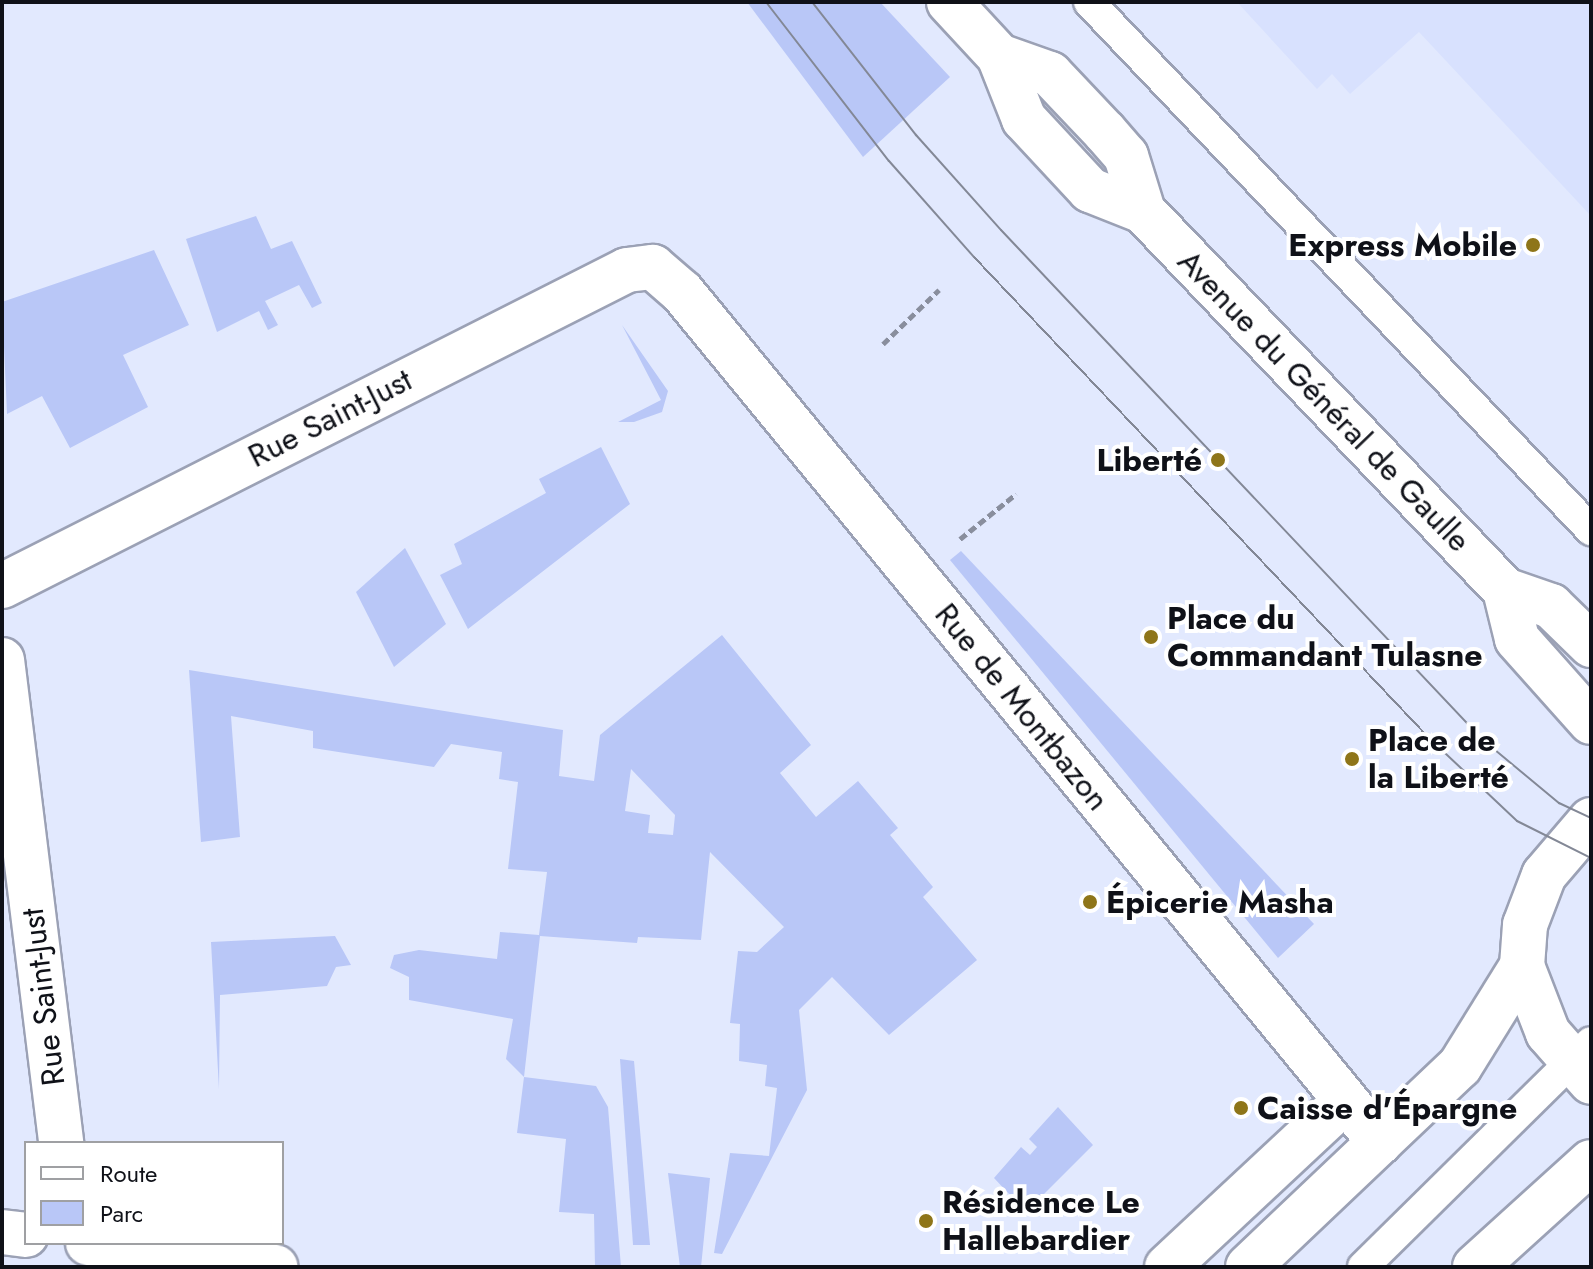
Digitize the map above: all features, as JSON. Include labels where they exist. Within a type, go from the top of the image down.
[{"type":"street","name":"Avenue du Général de Gaulle","points":[[949,2],[999,56],[1050,74],[1105,132],[1126,156],[1143,211],[1505,590],[1551,606],[1587,634]]},
{"type":"street","name":"Rue Saint-Just","points":[[2,586],[627,270],[663,273]]},
{"type":"street","name":"Rue de Montbazon","points":[[663,273],[1380,1142]]},
{"type":"street","name":"Avenue du Général de Gaulle","points":[[1505,590],[1517,639],[1591,722]]},
{"type":"street","name":"Rue Saint-Just","points":[[2,660],[61,1141]]},
{"type":"street","points":[[1587,1059],[1548,1033],[1522,966],[1525,925],[1544,875],[1591,820]]},
{"type":"street","points":[[1248,1267],[1460,1066],[1522,966]]},
{"type":"street","points":[[1167,1267],[1345,1101]]},
{"type":"street","points":[[1475,1267],[1591,1162]]},
{"type":"street","points":[[2,1232],[24,1235]]},
{"type":"street","points":[[104,1245],[275,1267]]},
{"type":"lane","points":[[1089,2],[1591,530]]},
{"type":"lane","points":[[1363,1267],[1587,1059]]},
{"type":"path","points":[[883,344],[939,290]]},
{"type":"path","points":[[951,546],[1016,494]]},
{"type":"shaded area","points":[[1237,2],[1591,2],[1591,216],[1419,32],[1350,94],[1332,74],[1317,89]]},
{"type":"green space","points":[[747,2],[880,2],[950,77],[863,157]]},
{"type":"green space","points":[[256,216],[271,249],[292,241],[322,303],[312,308],[299,285],[265,301],[278,325],[268,330],[259,311],[217,332],[186,239]]},
{"type":"green space","points":[[154,250],[189,325],[123,355],[148,407],[70,448],[42,396],[7,414],[2,302]]},
{"type":"green space","points":[[622,325],[668,391],[662,412],[634,422],[618,422],[661,400]]},
{"type":"green space","points":[[601,447],[630,504],[468,629],[440,575],[462,564],[454,544],[546,493],[539,479]]},
{"type":"green space","points":[[405,548],[446,624],[394,667],[356,592]]},
{"type":"green space","points":[[961,551],[1314,924],[1278,958],[950,560]]},
{"type":"green space","points":[[722,635],[811,745],[780,773],[816,817],[858,781],[898,828],[890,835],[933,887],[923,897],[977,960],[889,1035],[832,977],[799,1010],[807,1090],[722,1254],[714,1253],[730,1153],[769,1156],[777,1088],[765,1086],[767,1065],[739,1061],[740,1024],[730,1023],[738,951],[757,952],[784,927],[710,852],[701,940],[638,937],[637,943],[540,936],[524,1077],[506,1059],[513,1019],[409,1000],[409,977],[390,968],[394,955],[419,950],[497,959],[500,932],[539,935],[547,872],[508,869],[518,782],[499,779],[502,752],[451,744],[434,767],[313,748],[313,731],[231,716],[240,837],[201,842],[189,670],[563,730],[559,776],[594,781],[600,735]],"holes":[[[631,769],[675,815],[673,835],[648,833],[650,815],[625,811]]]},
{"type":"green space","points":[[335,936],[351,965],[336,967],[327,986],[220,995],[219,1089],[211,942]]},
{"type":"green space","points":[[620,1059],[634,1061],[650,1245],[633,1245]]},
{"type":"green space","points":[[524,1077],[596,1086],[608,1107],[621,1267],[595,1267],[594,1214],[559,1212],[566,1139],[517,1133]]},
{"type":"green space","points":[[1058,1107],[1093,1145],[1026,1212],[994,1178],[1021,1147],[1030,1155],[1037,1147],[1029,1139]]},
{"type":"green space","points":[[668,1173],[710,1178],[701,1267],[680,1267]]},
{"type":"tram line","points":[[766,2],[889,161],[974,257],[1428,737],[1517,821],[1591,858]]},
{"type":"tram line","points":[[812,2],[916,135],[1001,230],[1483,740],[1559,803],[1591,818]]},
{"type":"place","name":"Express Mobile","points":[[1533,245]]},
{"type":"place","name":"Liberté","points":[[1218,460]]},
{"type":"place","name":"Place du Commandant Tulasne","points":[[1151,637]]},
{"type":"place","name":"Place de la Liberté","points":[[1352,759]]},
{"type":"place","name":"Épicerie Masha","points":[[1090,902]]},
{"type":"place","name":"Caisse d'Épargne","points":[[1241,1108]]},
{"type":"place","name":"Résidence Le Hallebardier","points":[[926,1221]]}]
